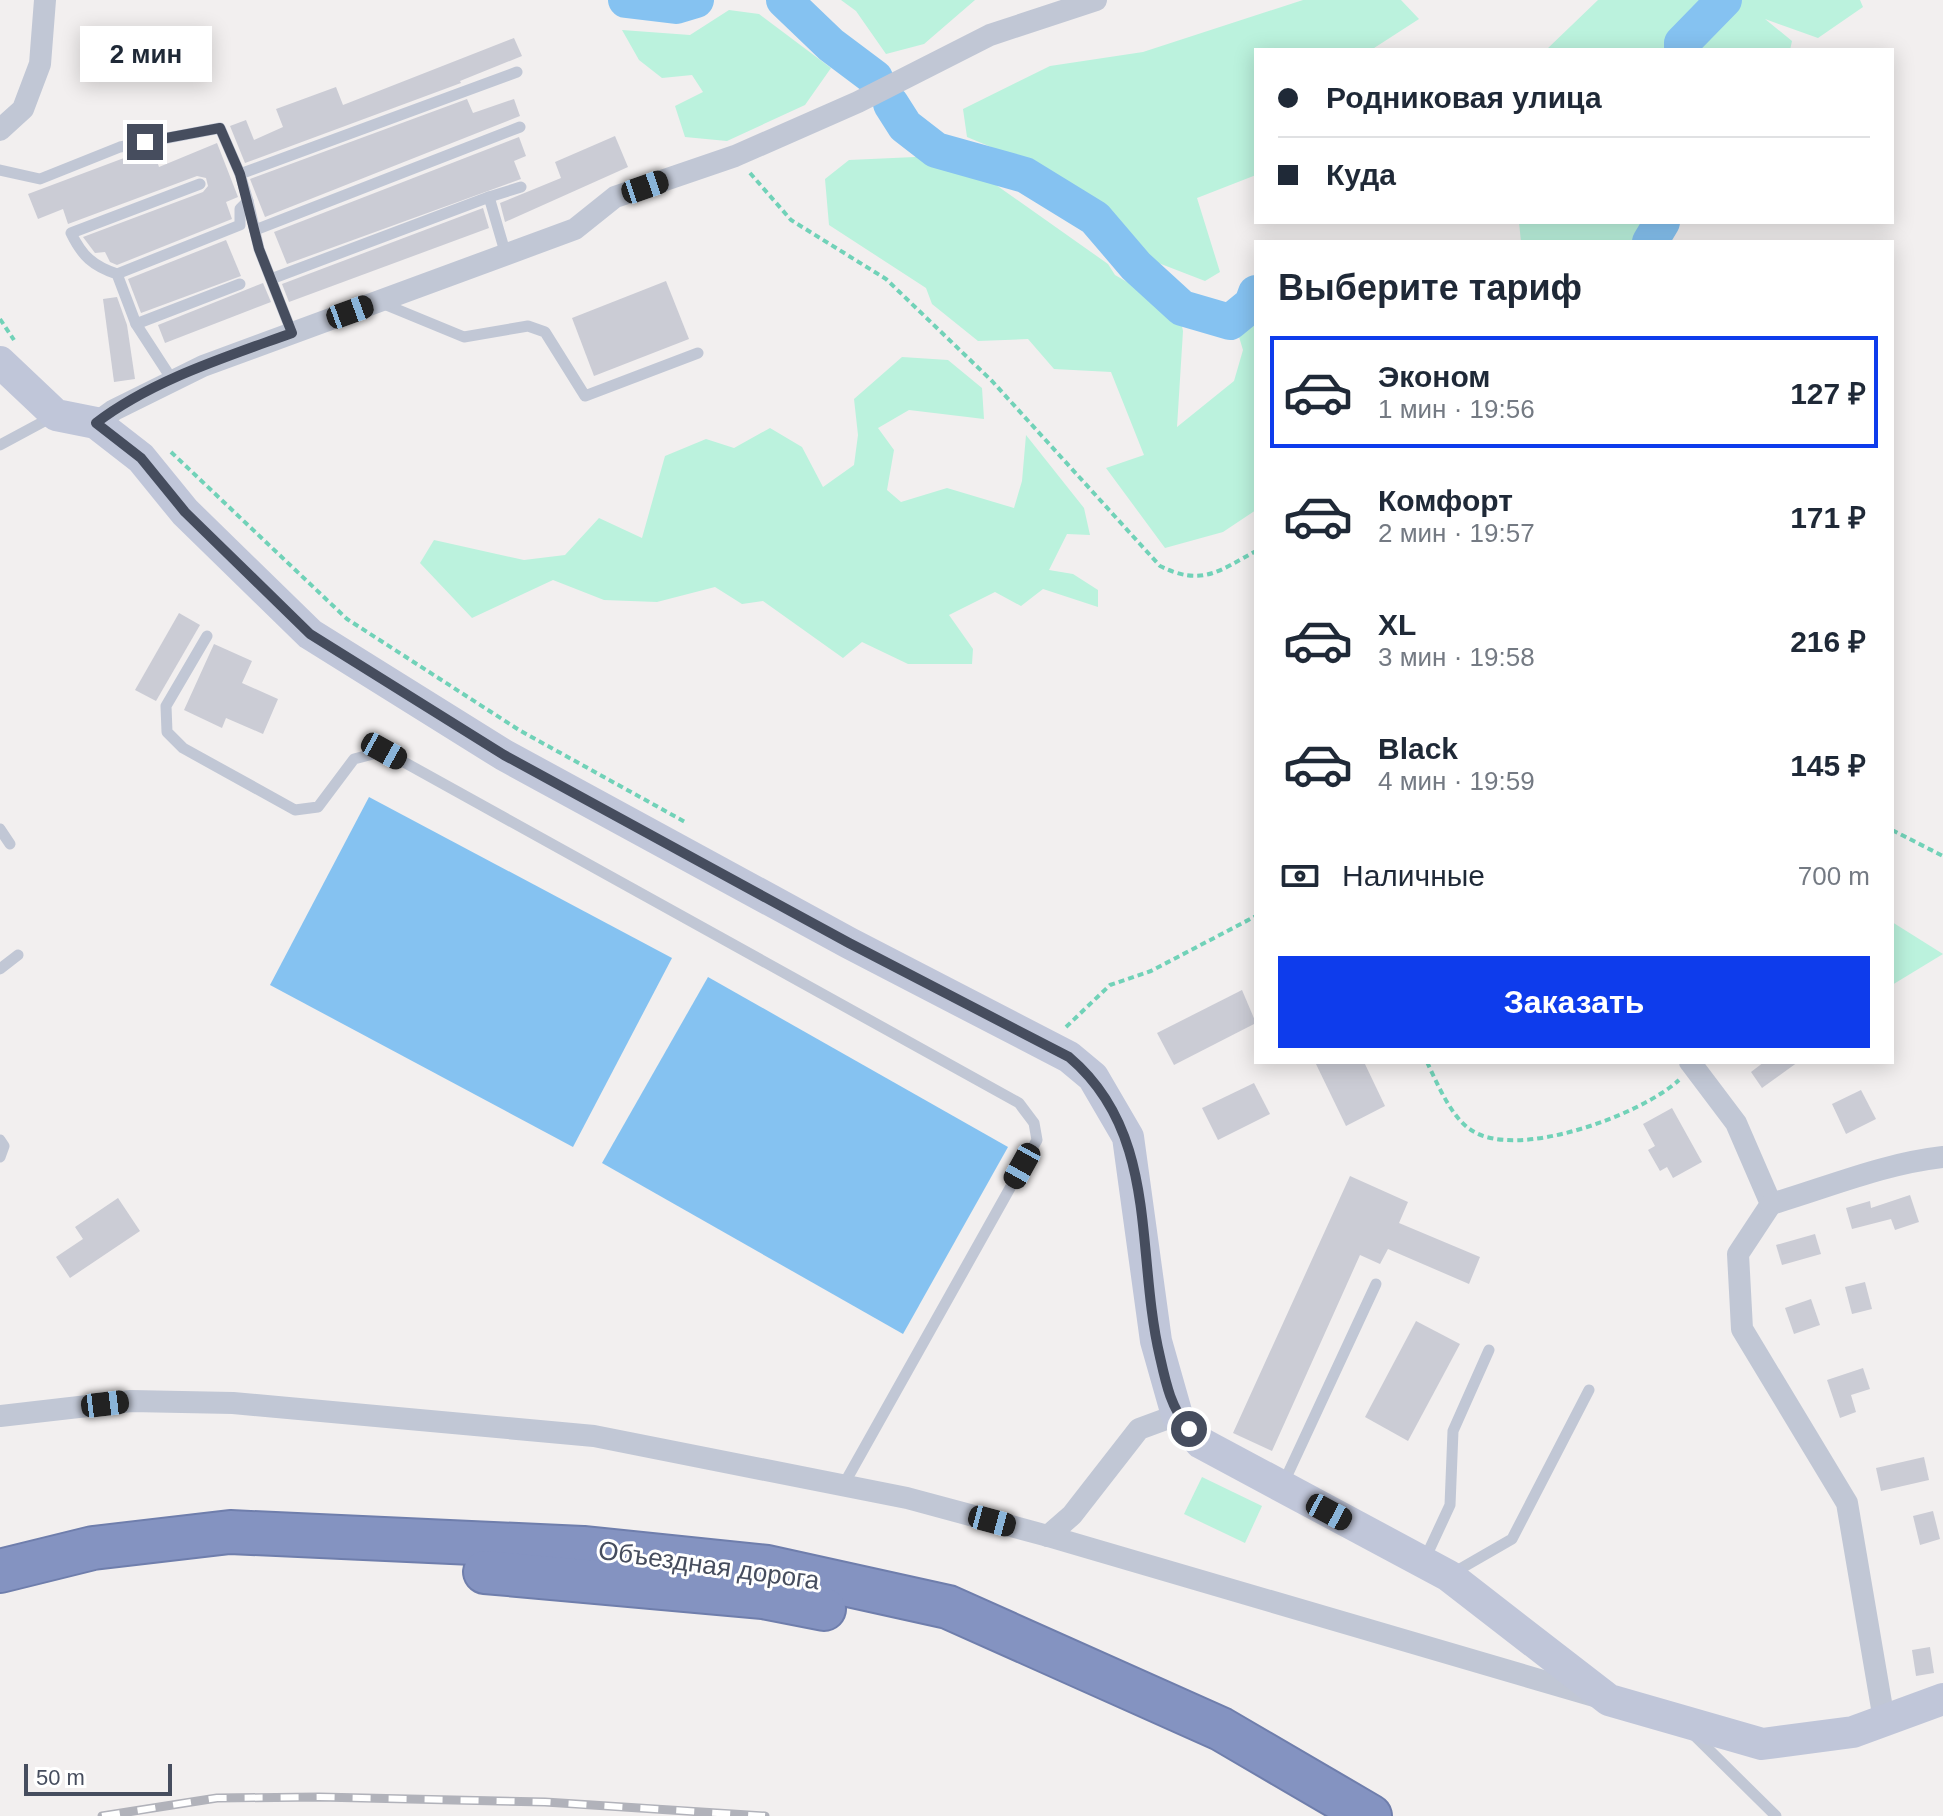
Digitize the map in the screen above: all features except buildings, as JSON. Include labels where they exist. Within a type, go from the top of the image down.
[{"type":"highway","name":"Объездная дорога","points":[[0,1571],[93,1548],[230,1532],[583,1548],[767,1567],[948,1607],[1221,1729],[1370,1816]]},
{"type":"highway","name":"Объездная дорога","points":[[0,1596],[109,1572],[260,1557],[584,1578],[763,1597],[941,1634],[1219,1759],[1313,1816]]},
{"type":"street","points":[[0,130],[23,109],[40,64],[47,9],[45,0]]},
{"type":"street","points":[[96,423],[114,410],[173,381],[292,333],[575,229],[615,197],[735,156],[858,102],[990,35],[1096,0]]},
{"type":"street","points":[[8,352],[56,415],[96,423],[141,458],[185,512],[310,634],[504,755],[1049,1046],[1069,1057],[1093,1077],[1128,1137],[1156,1341],[1177,1415],[1201,1443],[1436,1569],[1609,1700]]},
{"type":"street","points":[[1691,1064],[1736,1123],[1771,1204]]},
{"type":"street","points":[[1884,1720],[1847,1503],[1742,1329],[1738,1254],[1771,1204],[1847,1177],[1908,1161],[1943,1157]]},
{"type":"street","points":[[0,1416],[131,1401],[233,1403],[594,1436],[844,1484],[1048,1536],[1684,1724],[1762,1744],[1853,1732],[1943,1699]]},
{"type":"street","points":[[1048,1536],[1072,1515],[1139,1429],[1177,1415]]},
{"type":"lane","points":[[240,174],[517,72]]},
{"type":"lane","points":[[255,230],[520,127]]},
{"type":"lane","points":[[0,170],[40,179],[120,147],[220,128],[240,174],[271,279],[292,333]]},
{"type":"lane","points":[[200,184],[71,233],[81,253],[97,267],[117,274],[240,225],[240,209],[248,201]]},
{"type":"lane","points":[[271,279],[521,187]]},
{"type":"lane","points":[[489,197],[507,255]]},
{"type":"lane","points":[[117,274],[136,324],[173,381]]},
{"type":"lane","points":[[136,324],[240,284]]},
{"type":"lane","points":[[378,302],[464,337],[528,326],[545,332],[585,396],[698,353]]},
{"type":"lane","points":[[0,445],[56,415]]},
{"type":"lane","points":[[207,636],[166,706],[167,732],[183,748],[295,810],[318,807],[354,759],[384,751],[1019,1103],[1034,1123],[1037,1140],[844,1484]]},
{"type":"lane","points":[[0,829],[10,844]]},
{"type":"lane","points":[[0,969],[18,955]]},
{"type":"lane","points":[[0,1140],[4,1146],[0,1157]]},
{"type":"lane","points":[[1282,1486],[1376,1284]]},
{"type":"lane","points":[[1436,1569],[1450,1505],[1453,1431],[1489,1350]]},
{"type":"lane","points":[[1436,1569],[1512,1539],[1589,1390]]},
{"type":"lane","points":[[1684,1724],[1776,1816]]},
{"type":"path","points":[[735,156],[791,220],[886,279],[992,381],[1160,566],[1183,577],[1216,572],[1254,552]]},
{"type":"path","points":[[0,319],[8,352]]},
{"type":"path","points":[[167,448],[347,619],[519,730],[699,830]]},
{"type":"path","points":[[1894,831],[1943,856]]},
{"type":"path","points":[[1049,1046],[1092,999],[1110,985],[1151,971],[1254,917]]},
{"type":"path","points":[[1428,1064],[1439,1087],[1468,1128],[1494,1141],[1575,1130],[1617,1118],[1661,1097],[1691,1064]]},
{"type":"green space","points":[[841,0],[975,0],[924,44],[886,54],[856,11]]},
{"type":"green space","points":[[1303,0],[1401,0],[1419,19],[1374,48],[1254,48],[1254,176],[1197,198],[1220,272],[1205,281],[1148,259],[1120,225],[1051,172],[967,137],[963,109],[1050,66],[1143,52]]},
{"type":"green space","points":[[1598,0],[1714,0],[1672,37],[1672,48],[1548,48]]},
{"type":"green space","points":[[1738,0],[1860,0],[1863,7],[1818,38],[1765,19],[1792,41],[1790,48],[1695,48],[1705,25]]},
{"type":"green space","points":[[729,10],[759,14],[831,68],[805,105],[727,141],[685,137],[675,106],[703,92],[692,75],[662,78],[639,60],[622,30],[690,35]]},
{"type":"green space","points":[[937,156],[989,180],[1108,264],[1115,275],[1179,312],[1183,331],[1177,427],[1234,381],[1243,350],[1233,317],[1249,303],[1254,304],[1254,511],[1223,532],[1165,548],[1106,468],[1144,455],[1111,372],[1054,369],[1028,339],[978,341],[932,304],[926,288],[829,225],[825,179],[849,160]]},
{"type":"green space","points":[[1519,224],[1663,224],[1649,240],[1521,240]]},
{"type":"green space","points":[[902,357],[948,360],[982,388],[984,419],[909,410],[878,428],[894,450],[887,490],[901,502],[947,488],[1014,508],[1022,481],[1026,435],[1084,508],[1090,535],[1067,534],[1049,570],[1073,574],[1098,590],[1098,607],[1043,589],[1021,606],[995,592],[949,615],[973,649],[972,664],[908,664],[862,642],[843,658],[763,601],[742,604],[715,587],[657,602],[604,600],[553,580],[472,618],[420,563],[434,540],[524,560],[565,555],[599,518],[642,538],[665,456],[706,439],[734,448],[770,428],[802,447],[823,487],[854,465],[858,435],[854,399]]},
{"type":"green space","points":[[1894,923],[1943,954],[1894,984]]},
{"type":"green space","points":[[1202,1477],[1262,1506],[1245,1543],[1184,1514]]},
{"type":"water","points":[[369,797],[672,958],[573,1147],[270,985]]},
{"type":"water","points":[[708,977],[1008,1147],[903,1334],[602,1163]]},
{"type":"waterway","points":[[626,0],[676,6],[696,0]]},
{"type":"waterway","points":[[784,0],[831,45],[875,78]]},
{"type":"waterway","points":[[1682,48],[1682,43],[1724,0]]},
{"type":"waterway","points":[[891,104],[905,126],[936,150],[1025,175],[1095,218],[1136,266],[1182,308],[1230,322],[1252,304],[1254,298]]},
{"type":"waterway","points":[[1651,240],[1661,224]]},
{"type":"railway","points":[[102,1816],[217,1798],[319,1797],[545,1802],[765,1816]]},
{"type":"route","points":[[145,142],[220,128],[240,174],[259,249],[292,333],[203,366],[114,410],[96,423],[141,458],[185,512],[310,634],[504,755],[849,943],[1069,1057],[1093,1077],[1128,1137],[1156,1341],[1169,1394],[1177,1415],[1189,1429]]}]
